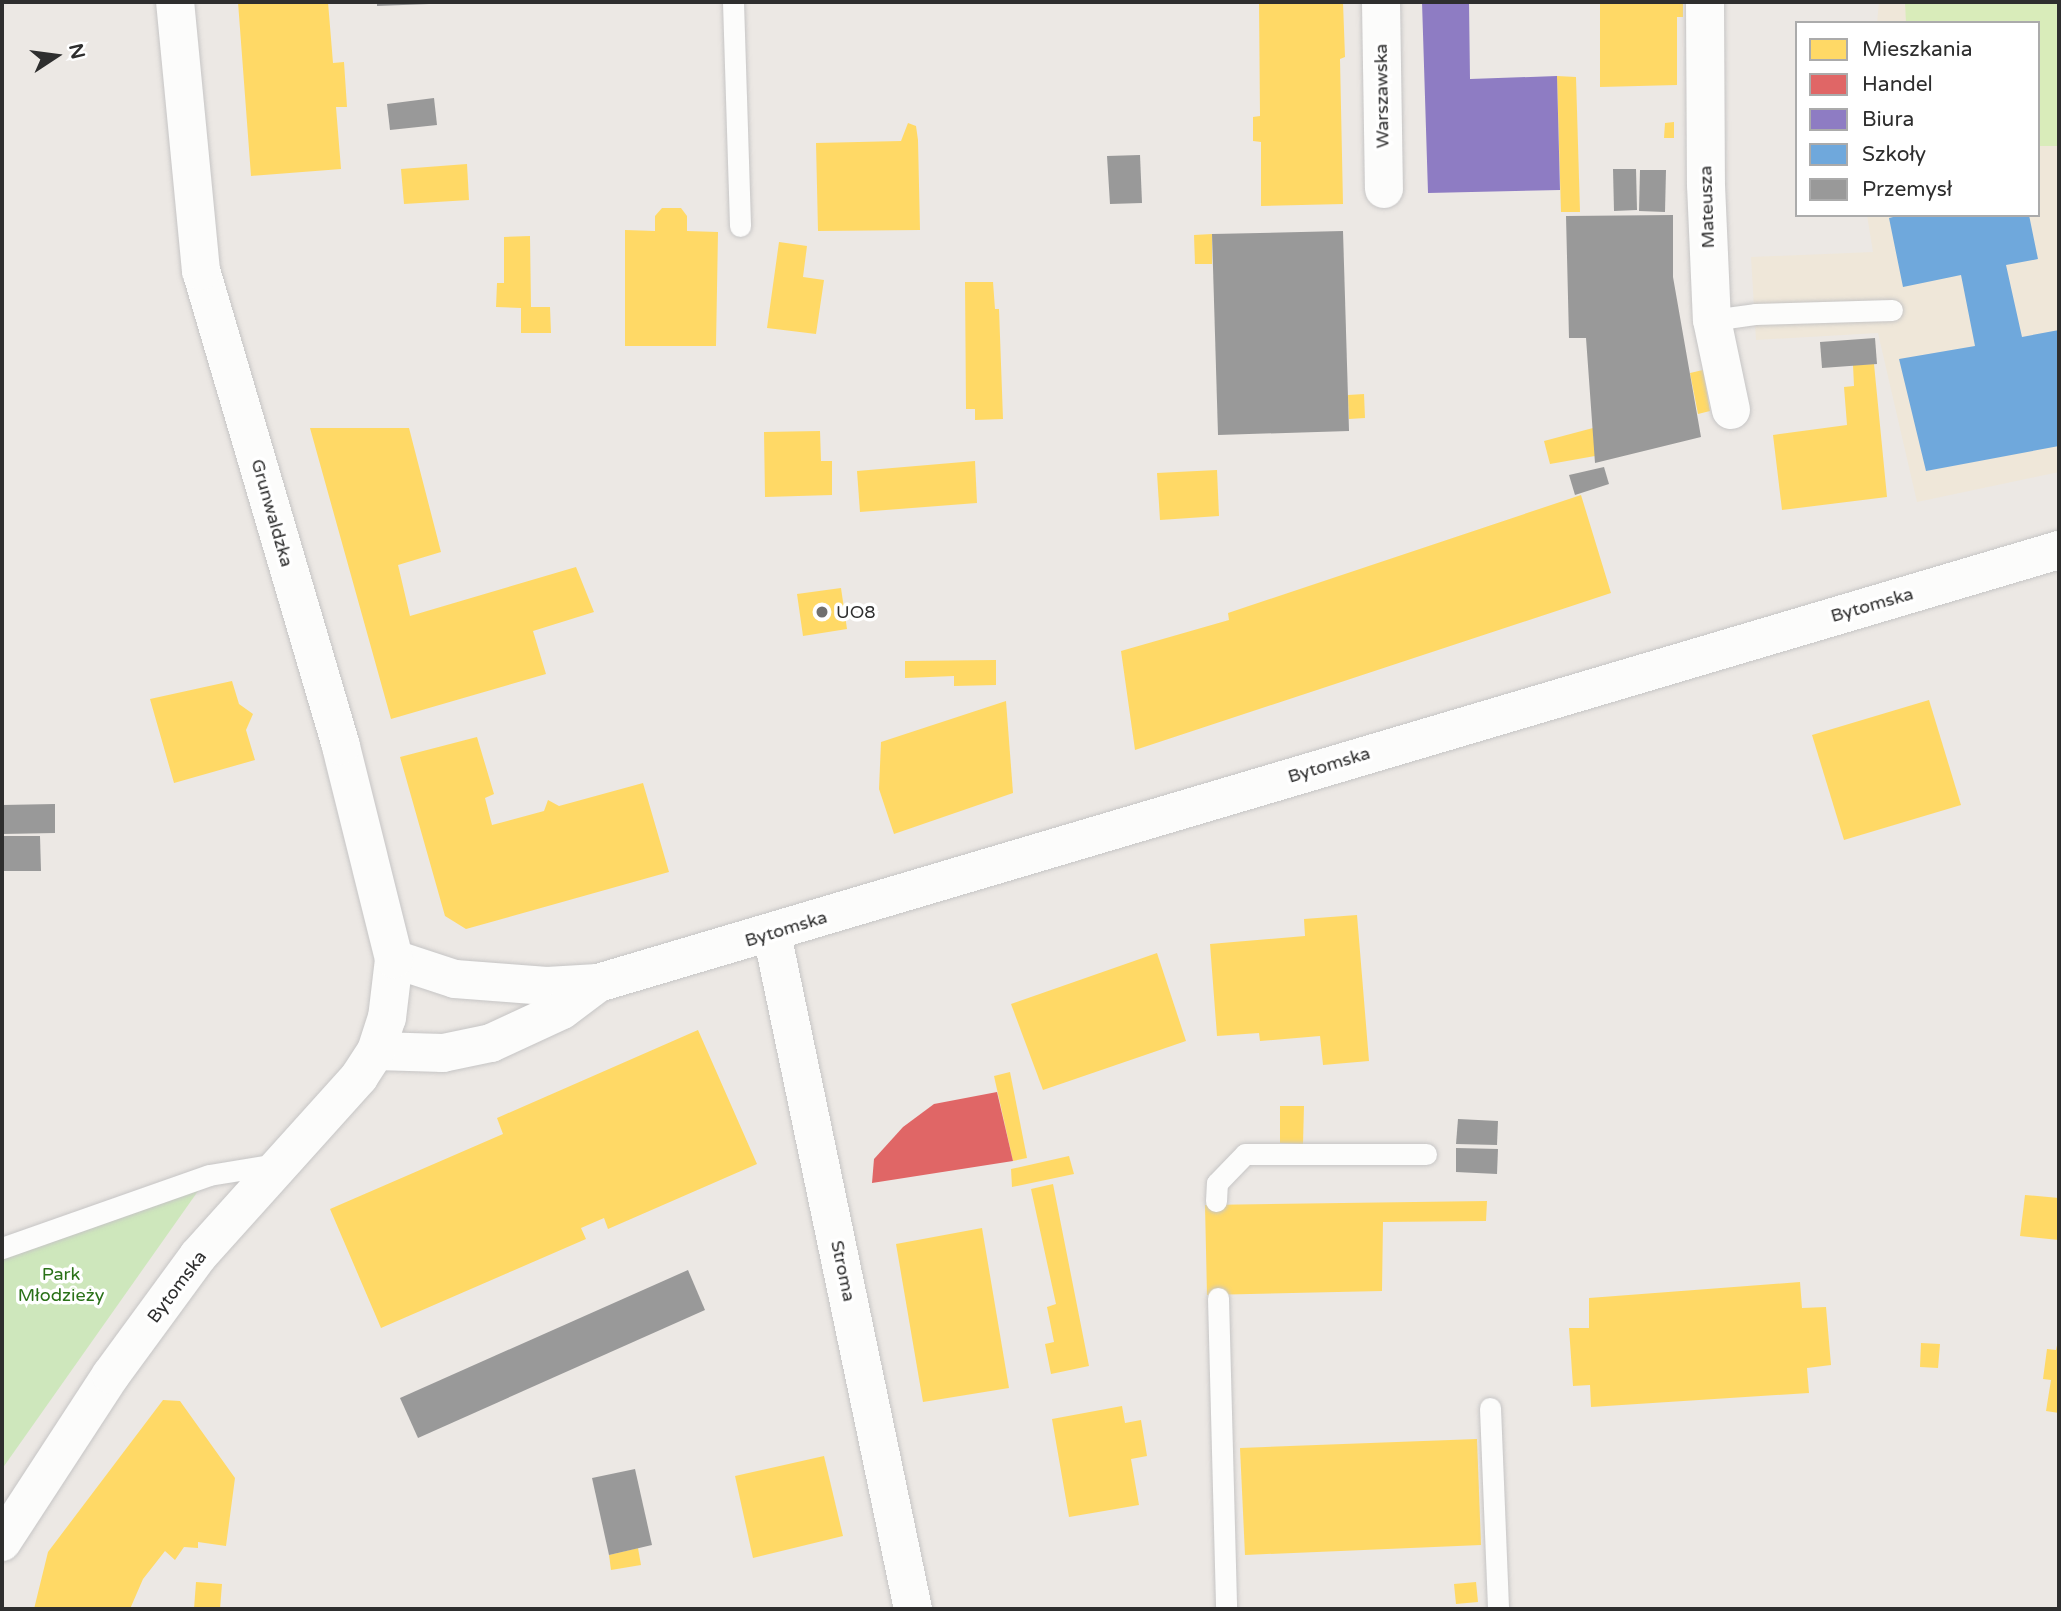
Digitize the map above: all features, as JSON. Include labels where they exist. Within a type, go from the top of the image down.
[{"type":"street","name":"Grunwaldzka","points":[[176,2],[201,271],[341,746],[394,959],[382,1035]]},
{"type":"street","name":"Warszawska","points":[[1381,2],[1384,190]]},
{"type":"street","name":"Mateusza","points":[[1705,2],[1712,320],[1731,410]]},
{"type":"street","name":"Bytomska","points":[[394,959],[455,979],[547,986],[598,983],[772,934],[2059,550]]},
{"type":"street","name":"Stroma","points":[[772,934],[913,1609]]},
{"type":"street","name":"Bytomska","points":[[2,1542],[127,1353],[198,1256],[277,1164],[359,1077],[382,1035],[443,1053],[491,1043],[562,1010],[598,983]]},
{"type":"lane","points":[[733,2],[740,226]]},
{"type":"lane","points":[[1712,320],[1755,314],[1892,310]]},
{"type":"lane","points":[[1216,1201],[1217,1183],[1245,1154],[1426,1154]]},
{"type":"lane","points":[[2,1248],[209,1175],[277,1164]]},
{"type":"lane","points":[[1218,1297],[1226,1609]]},
{"type":"lane","points":[[1490,1408],[1499,1609]]},
{"type":"shaded area","points":[[1879,2],[2059,2],[2059,472],[1917,502],[1878,333],[1756,340],[1751,257],[1873,252],[1867,217],[2040,217],[2040,21],[1877,21]]},
{"type":"green space","points":[[1905,2],[2059,2],[2059,146],[2040,146],[2040,21],[1906,21]]},
{"type":"green space","name":"Park Młodzieży","points":[[203,1184],[2,1469],[2,1243]]},
{"type":"building: Mieszkania","points":[[238,2],[328,2],[333,63],[344,62],[347,107],[336,107],[341,169],[251,176]]},
{"type":"building: Mieszkania","points":[[1259,2],[1343,2],[1345,57],[1340,59],[1343,204],[1261,206],[1261,142],[1253,141],[1253,117],[1260,116]]},
{"type":"building: Mieszkania","points":[[1600,2],[1683,3],[1683,17],[1677,17],[1677,85],[1600,87]]},
{"type":"building: Mieszkania","points":[[1557,76],[1576,77],[1580,212],[1561,212]]},
{"type":"building: Mieszkania","points":[[1674,122],[1674,138],[1664,138],[1665,123]]},
{"type":"building: Mieszkania","points":[[908,123],[916,126],[918,140],[920,230],[818,231],[816,143],[901,141]]},
{"type":"building: Mieszkania","points":[[467,164],[469,200],[404,204],[401,169]]},
{"type":"building: Mieszkania","points":[[662,208],[681,208],[687,216],[687,231],[718,232],[716,346],[625,346],[625,230],[655,231],[655,216]]},
{"type":"building: Mieszkania","points":[[1212,234],[1212,264],[1195,264],[1194,235]]},
{"type":"building: Mieszkania","points":[[530,236],[531,307],[550,307],[551,333],[521,333],[521,308],[496,307],[497,283],[504,283],[504,237]]},
{"type":"building: Mieszkania","points":[[779,242],[807,246],[803,277],[824,280],[816,334],[767,328]]},
{"type":"building: Mieszkania","points":[[965,282],[993,282],[995,309],[999,309],[1003,419],[975,420],[975,409],[966,409]]},
{"type":"building: Mieszkania","points":[[1874,364],[1887,497],[1782,510],[1773,435],[1847,425],[1844,387],[1854,386],[1853,365]]},
{"type":"building: Mieszkania","points":[[1703,370],[1710,411],[1698,414],[1690,373]]},
{"type":"building: Mieszkania","points":[[1364,394],[1365,418],[1349,419],[1348,395]]},
{"type":"building: Mieszkania","points":[[310,428],[409,428],[441,552],[398,565],[410,616],[576,567],[594,612],[533,631],[546,674],[391,719]]},
{"type":"building: Mieszkania","points":[[1593,428],[1595,456],[1550,464],[1544,441]]},
{"type":"building: Mieszkania","points":[[820,431],[821,461],[832,461],[832,495],[765,497],[764,432]]},
{"type":"building: Mieszkania","points":[[975,461],[977,503],[860,512],[857,471]]},
{"type":"building: Mieszkania","points":[[1217,470],[1219,516],[1160,520],[1157,473]]},
{"type":"building: Mieszkania","points":[[1581,495],[1611,593],[1135,750],[1121,651],[1229,620],[1228,613]]},
{"type":"building: Mieszkania","name":"UO8","points":[[841,588],[847,629],[803,636],[797,594]]},
{"type":"building: Mieszkania","points":[[996,660],[996,685],[954,686],[954,676],[905,678],[905,661]]},
{"type":"building: Mieszkania","points":[[232,681],[239,704],[253,714],[246,730],[255,760],[174,783],[150,699]]},
{"type":"building: Mieszkania","points":[[1929,700],[1961,805],[1844,840],[1812,735]]},
{"type":"building: Mieszkania","points":[[1006,701],[1013,793],[894,834],[879,789],[881,742]]},
{"type":"building: Mieszkania","points":[[477,737],[494,794],[485,798],[492,825],[544,811],[548,800],[559,806],[643,783],[669,872],[466,929],[445,916],[400,757]]},
{"type":"building: Mieszkania","points":[[1357,915],[1369,1061],[1323,1065],[1320,1036],[1260,1041],[1259,1033],[1217,1036],[1210,944],[1305,936],[1304,919]]},
{"type":"building: Mieszkania","points":[[1157,953],[1186,1041],[1043,1090],[1011,1004]]},
{"type":"building: Mieszkania","points":[[698,1030],[757,1164],[608,1229],[604,1218],[581,1228],[586,1239],[381,1328],[330,1209],[503,1134],[497,1118]]},
{"type":"building: Mieszkania","points":[[1010,1072],[1027,1158],[1013,1161],[994,1076]]},
{"type":"building: Mieszkania","points":[[1280,1106],[1304,1106],[1303,1144],[1280,1143]]},
{"type":"building: Mieszkania","points":[[1069,1156],[1074,1174],[1012,1187],[1011,1169]]},
{"type":"building: Mieszkania","points":[[1053,1184],[1089,1366],[1051,1374],[1045,1344],[1054,1342],[1047,1307],[1056,1304],[1031,1189]]},
{"type":"building: Mieszkania","points":[[2025,1195],[2059,1198],[2059,1240],[2020,1236]]},
{"type":"building: Mieszkania","points":[[1487,1201],[1486,1221],[1383,1222],[1382,1291],[1207,1295],[1205,1205]]},
{"type":"building: Mieszkania","points":[[982,1228],[1009,1388],[923,1402],[896,1244]]},
{"type":"building: Mieszkania","points":[[1800,1282],[1802,1308],[1826,1307],[1831,1365],[1807,1368],[1809,1393],[1591,1407],[1590,1385],[1573,1386],[1569,1328],[1589,1328],[1589,1298]]},
{"type":"building: Mieszkania","points":[[2059,1336],[2059,1413],[2046,1411],[2051,1380],[2043,1379],[2047,1349],[2056,1350]]},
{"type":"building: Mieszkania","points":[[1921,1343],[1940,1344],[1938,1368],[1920,1367]]},
{"type":"building: Mieszkania","points":[[163,1400],[180,1401],[235,1478],[226,1546],[198,1542],[198,1548],[184,1547],[175,1560],[165,1551],[143,1579],[130,1609],[34,1609],[48,1552]]},
{"type":"building: Mieszkania","points":[[1122,1406],[1125,1423],[1141,1420],[1147,1456],[1131,1459],[1139,1505],[1069,1517],[1052,1419]]},
{"type":"building: Mieszkania","points":[[1477,1439],[1481,1545],[1245,1555],[1240,1448]]},
{"type":"building: Mieszkania","points":[[824,1456],[843,1536],[753,1558],[735,1476]]},
{"type":"building: Mieszkania","points":[[638,1548],[641,1565],[611,1570],[609,1555]]},
{"type":"building: Mieszkania","points":[[196,1582],[222,1584],[220,1609],[194,1609]]},
{"type":"building: Mieszkania","points":[[1476,1582],[1478,1602],[1456,1604],[1454,1584]]},
{"type":"building: Handel","points":[[997,1092],[1013,1161],[872,1183],[874,1159],[903,1127],[934,1104]]},
{"type":"building: Biura","points":[[1422,2],[1469,2],[1470,79],[1557,76],[1560,190],[1428,193]]},
{"type":"building: Szkoły","points":[[2029,217],[2038,259],[2006,265],[2022,337],[2059,330],[2059,446],[1926,471],[1899,359],[1975,346],[1961,275],[1903,287],[1889,218]]},
{"type":"building: Przemysł","points":[[377,2],[429,2],[429,4],[377,6]]},
{"type":"building: Przemysł","points":[[434,98],[437,125],[390,130],[387,104]]},
{"type":"building: Przemysł","points":[[1140,155],[1142,203],[1110,204],[1107,156]]},
{"type":"building: Przemysł","points":[[1613,169],[1636,169],[1637,210],[1614,211]]},
{"type":"building: Przemysł","points":[[1640,170],[1666,170],[1665,212],[1639,211]]},
{"type":"building: Przemysł","points":[[1673,215],[1673,277],[1701,437],[1595,463],[1586,338],[1569,338],[1566,216]]},
{"type":"building: Przemysł","points":[[1343,231],[1349,431],[1218,435],[1212,234]]},
{"type":"building: Przemysł","points":[[1875,338],[1877,364],[1822,368],[1820,342]]},
{"type":"building: Przemysł","points":[[1604,467],[1609,484],[1575,495],[1569,475]]},
{"type":"building: Przemysł","points":[[55,804],[55,833],[2,834],[2,805]]},
{"type":"building: Przemysł","points":[[3,836],[40,836],[41,871],[4,871]]},
{"type":"building: Przemysł","points":[[1458,1119],[1498,1121],[1497,1145],[1456,1144]]},
{"type":"building: Przemysł","points":[[1456,1148],[1498,1149],[1497,1174],[1456,1172]]},
{"type":"building: Przemysł","points":[[688,1270],[705,1310],[418,1438],[400,1398]]},
{"type":"building: Przemysł","points":[[635,1469],[652,1545],[609,1555],[592,1478]]},
{"type":"place","name":"UO8","points":[[822,612]]}]
